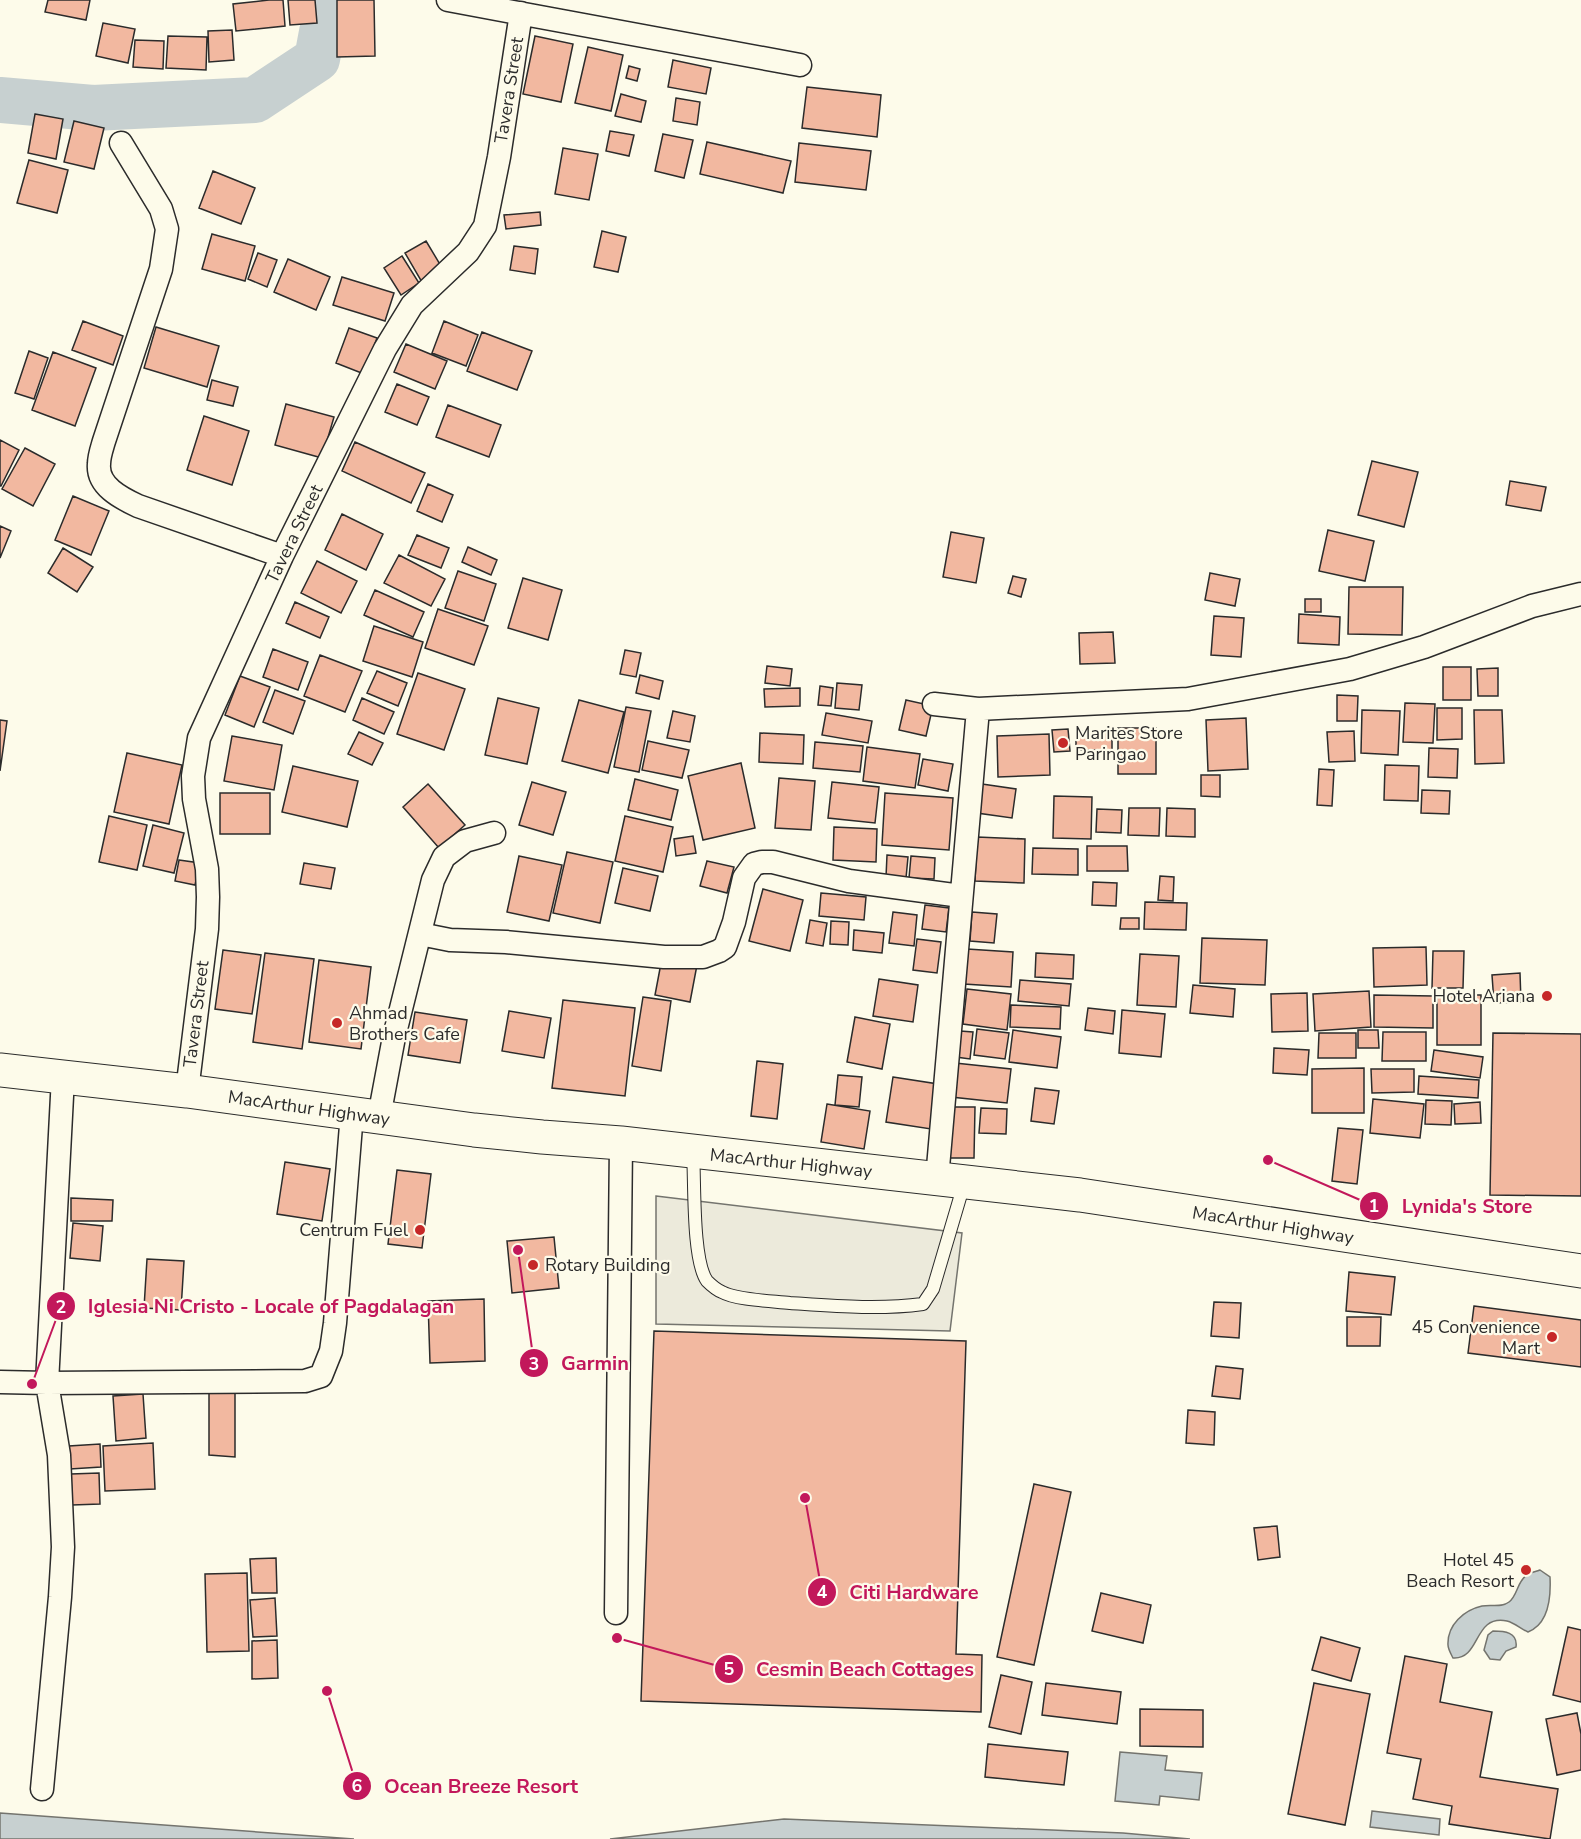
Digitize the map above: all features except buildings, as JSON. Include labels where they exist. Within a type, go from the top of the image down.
[{"type":"highway","name":"MacArthur Highway","points":[[0,1070],[542,1137],[621,1143],[1080,1196],[1581,1271]]},
{"type":"street","points":[[448,0],[800,65]]},
{"type":"street","name":"Tavera Street","points":[[187,1092],[207,929],[207,869],[194,799],[194,759],[199,738],[282,556],[369,378],[398,326],[412,305],[468,252],[485,226],[499,157],[521,13]]},
{"type":"street","points":[[121,142],[161,209],[167,229],[161,269],[104,441],[99,464],[100,474],[107,487],[138,506],[282,556]]},
{"type":"street","points":[[934,704],[978,709],[1188,699],[1241,690],[1350,669],[1424,647],[1532,606],[1581,594]]},
{"type":"street","points":[[951,1180],[961,896],[978,709]]},
{"type":"street","points":[[0,1382],[305,1381],[321,1376],[334,1334],[365,1115],[394,1038],[433,880],[444,857],[465,841],[494,833]]},
{"type":"street","points":[[420,934],[450,940],[506,942],[664,957],[703,957],[724,947],[734,922],[744,878],[754,864],[762,862],[773,862],[849,880],[961,896]]},
{"type":"street","points":[[42,1789],[63,1547],[59,1455],[47,1383],[63,1077]]},
{"type":"street","points":[[616,1613],[621,1143]]},
{"type":"lane","points":[[693,1152],[701,1267],[708,1281],[723,1293],[772,1301],[897,1308],[923,1304],[933,1289],[951,1180]]},
{"type":"shaded area","points":[[656,1196],[962,1233],[950,1331],[656,1324]]},
{"type":"shaded area","points":[[1540,1570],[1550,1577],[1550,1585],[1547,1609],[1540,1623],[1528,1632],[1507,1621],[1488,1624],[1468,1652],[1462,1657],[1453,1658],[1448,1647],[1448,1638],[1458,1620],[1475,1608],[1503,1605],[1509,1602],[1524,1578]]},
{"type":"shaded area","points":[[1493,1631],[1509,1633],[1513,1635],[1516,1642],[1516,1647],[1506,1651],[1500,1660],[1490,1659],[1484,1650],[1488,1635]]},
{"type":"shaded area","points":[[1120,1752],[1167,1756],[1165,1770],[1202,1773],[1199,1800],[1160,1796],[1159,1805],[1115,1801]]},
{"type":"shaded area","points":[[1372,1811],[1440,1819],[1439,1835],[1370,1827]]},
{"type":"shaded area","points":[[0,1813],[354,1839],[0,1839]]},
{"type":"shaded area","points":[[784,1819],[1123,1833],[1190,1839],[610,1839]]},
{"type":"waterway","points":[[0,100],[93,108],[255,100],[317,59],[328,0]]},
{"type":"place","name":"Marites Store Paringao","points":[[1063,743]]},
{"type":"place","name":"Hotel Ariana","points":[[1547,996]]},
{"type":"place","name":"Ahmad Brothers Cafe","points":[[337,1023]]},
{"type":"place","name":"Lynida's Store","points":[[1268,1160]]},
{"type":"place","name":"Centrum Fuel","points":[[420,1230]]},
{"type":"place","name":"Garmin","points":[[518,1250]]},
{"type":"place","name":"Rotary Building","points":[[533,1265]]},
{"type":"place","name":"45 Convenience Mart","points":[[1552,1337]]},
{"type":"place","name":"Iglesia Ni Cristo - Locale of Pagdalagan","points":[[32,1384]]},
{"type":"place","name":"Citi Hardware","points":[[805,1498]]},
{"type":"place","name":"Hotel 45 Beach Resort","points":[[1526,1570]]},
{"type":"place","name":"Cesmin Beach Cottages","points":[[617,1638]]},
{"type":"place","name":"Ocean Breeze Resort","points":[[327,1691]]}]
